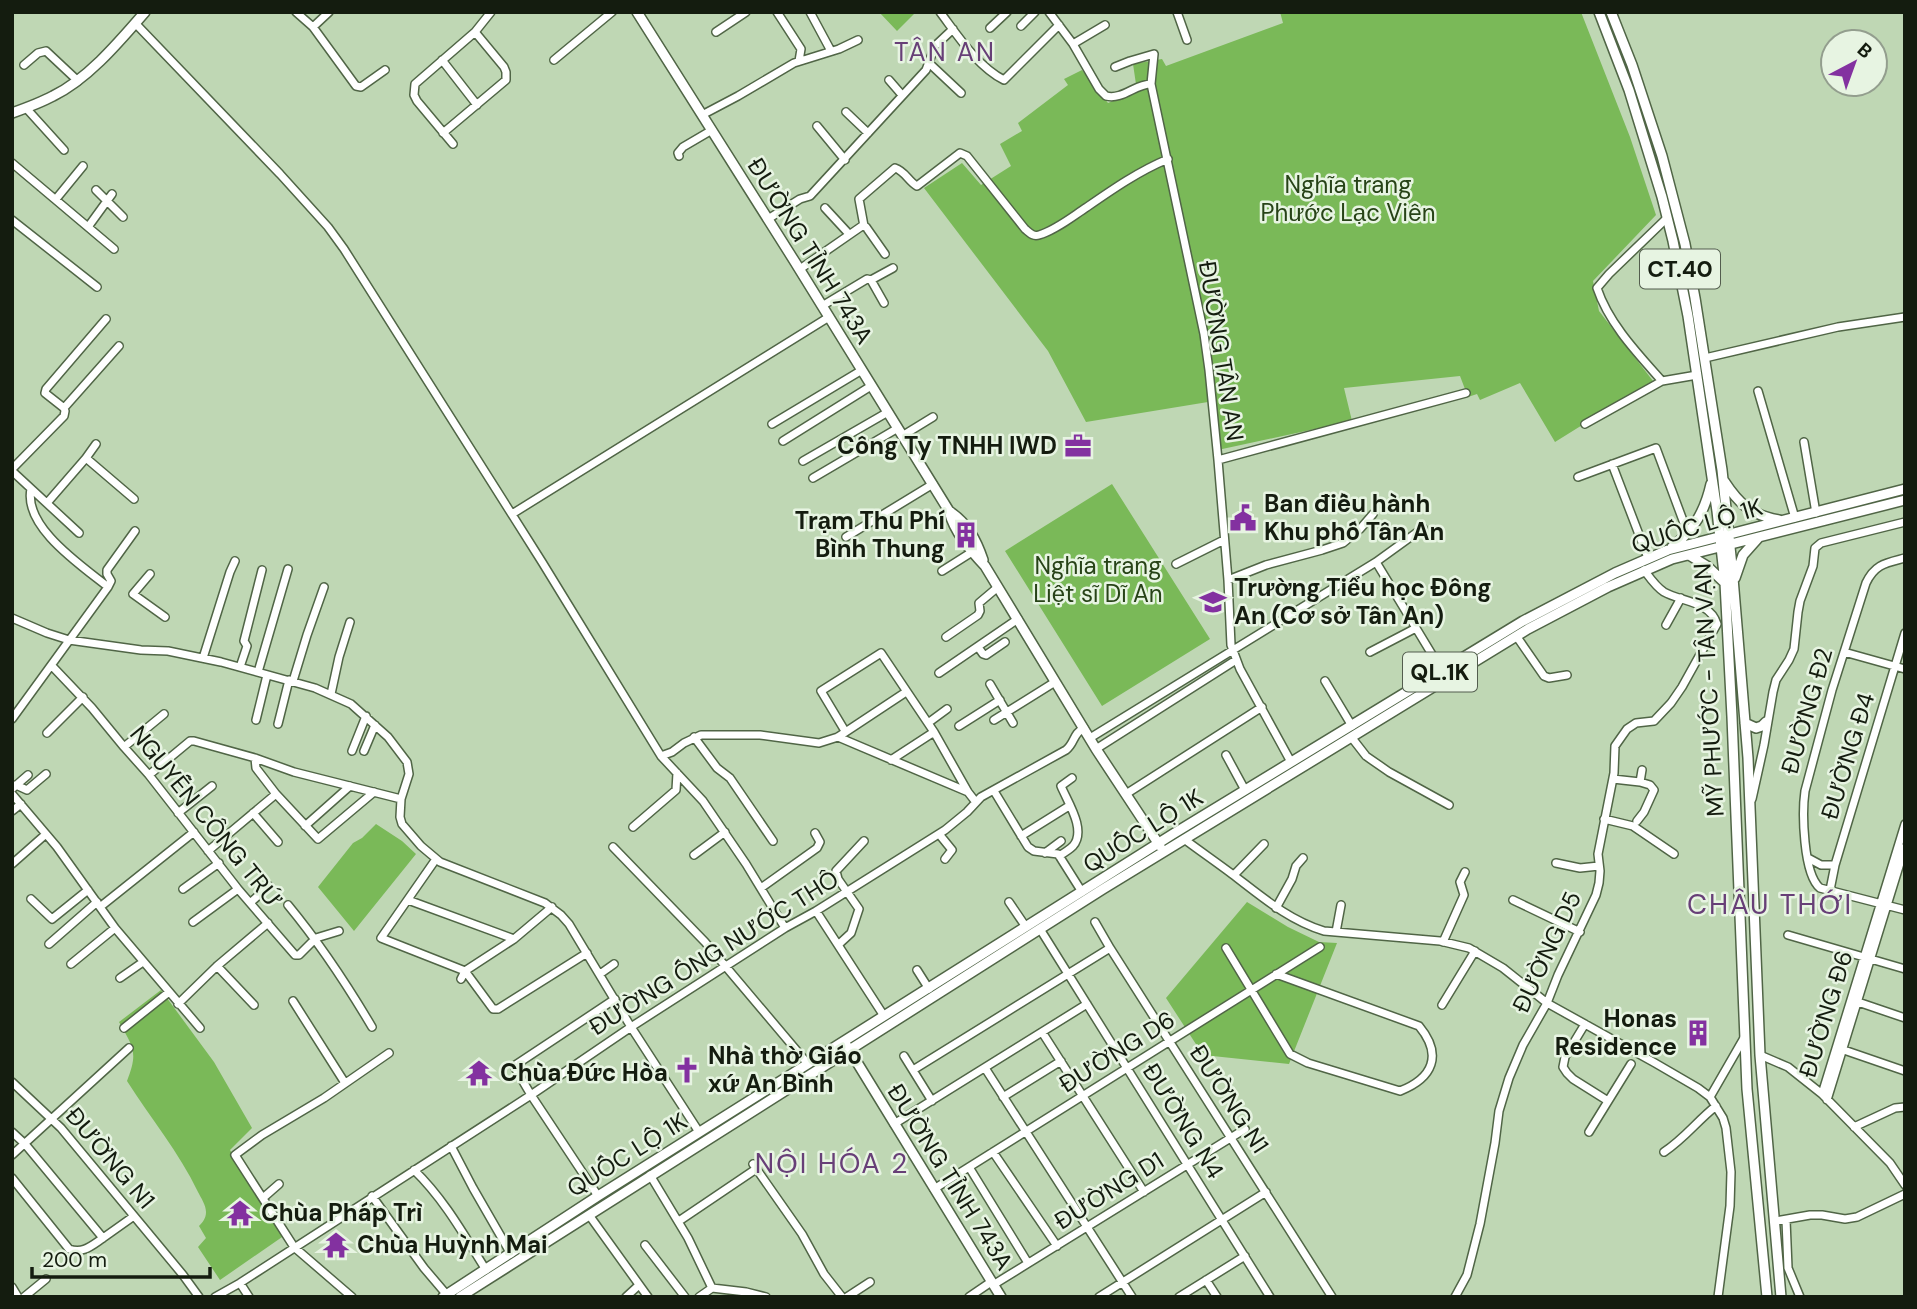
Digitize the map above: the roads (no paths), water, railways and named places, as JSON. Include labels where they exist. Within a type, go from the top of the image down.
[{"type":"main road","points":[[12,113],[54,96],[78,81],[145,12]]},
{"type":"main road","name":"ĐƯỜNG TỈNH 743A","points":[[637,12],[800,269],[972,552],[985,566],[1018,619],[1096,750],[1161,848]]},
{"type":"main road","name":"MỸ PHƯỚC - TÂN VẠN","points":[[1599,12],[1629,90],[1667,218],[1683,285],[1712,478],[1725,540]]},
{"type":"main road","name":"MỸ PHƯỚC - TÂN VẠN","points":[[1611,12],[1632,65],[1662,156],[1685,244],[1723,478],[1725,540],[1745,723],[1760,1055],[1781,1220],[1781,1297]]},
{"type":"main road","points":[[1668,550],[1688,534],[1704,506],[1712,478]]},
{"type":"main road","points":[[1723,478],[1746,508],[1757,514],[1784,521]]},
{"type":"main road","name":"QUỐC LỘ 1K","points":[[460,1297],[1040,929],[1161,848],[1173,834],[1245,790],[1352,738],[1517,637],[1644,570],[1784,521],[1905,489]]},
{"type":"main road","name":"QUỐC LỘ 1K","points":[[445,1296],[598,1196],[1082,892],[1161,848],[1184,839],[1352,726],[1523,621],[1597,582],[1668,550],[1759,537],[1905,500]]},
{"type":"main road","name":"ĐƯỜNG TỈNH 743A","points":[[949,511],[961,519],[976,541],[985,566]]},
{"type":"main road","points":[[1689,555],[1729,583],[1743,555],[1759,537]]},
{"type":"main road","name":"MỸ PHƯỚC - TÂN VẠN","points":[[1729,583],[1726,633],[1732,717],[1744,1038],[1766,1297]]},
{"type":"main road","points":[[1745,723],[1756,728],[1766,722]]},
{"type":"main road","points":[[1173,834],[1184,839]]},
{"type":"main road","name":"ĐƯỜNG TỈNH 743A","points":[[844,1042],[1001,1297]]},
{"type":"main road","points":[[1745,1053],[1760,1055]]},
{"type":"main road","points":[[699,1132],[705,1141]]},
{"type":"street","points":[[296,12],[313,27],[356,86],[361,87],[385,70]]},
{"type":"street","points":[[313,27],[329,12]]},
{"type":"street","points":[[453,144],[417,101],[414,91],[417,81],[475,32],[491,12]]},
{"type":"street","points":[[554,60],[611,12]]},
{"type":"street","points":[[716,32],[746,12]]},
{"type":"street","points":[[777,12],[802,49],[799,61]]},
{"type":"street","points":[[810,12],[831,51]]},
{"type":"street","points":[[940,12],[977,58],[1004,80],[1059,25]]},
{"type":"street","points":[[990,28],[1007,12]]},
{"type":"street","points":[[1021,26],[1035,12]]},
{"type":"street","points":[[1049,12],[1073,44],[1101,92],[1108,97],[1123,95],[1140,86],[1152,84]]},
{"type":"street","points":[[1177,12],[1187,40]]},
{"type":"street","points":[[135,23],[281,174],[336,238],[382,306],[661,756],[704,801],[785,928]]},
{"type":"street","points":[[1073,44],[1105,25]]},
{"type":"street","points":[[768,219],[800,199],[810,196],[926,70],[935,46],[953,29]]},
{"type":"street","points":[[443,132],[507,77],[504,67],[475,32]]},
{"type":"street","points":[[702,115],[799,61],[858,40]]},
{"type":"street","points":[[24,65],[38,53],[46,51],[78,81]]},
{"type":"street","name":"ĐƯỜNG TÂN AN","points":[[1115,67],[1154,54],[1152,84],[1204,334],[1209,370],[1232,650],[1294,767]]},
{"type":"street","points":[[442,60],[477,104]]},
{"type":"street","points":[[929,63],[961,93]]},
{"type":"street","points":[[889,80],[902,95]]},
{"type":"street","points":[[26,107],[64,150]]},
{"type":"street","points":[[846,112],[868,133]]},
{"type":"street","points":[[817,126],[845,159]]},
{"type":"street","points":[[679,156],[678,153],[683,147],[712,130]]},
{"type":"street","points":[[885,254],[864,226],[859,199],[895,168],[901,170],[917,186],[960,153],[967,156],[1025,229],[1035,236],[1054,228],[1115,188],[1168,159]]},
{"type":"street","points":[[12,163],[114,249]]},
{"type":"street","points":[[56,199],[83,166]]},
{"type":"street","points":[[96,190],[110,198],[123,217]]},
{"type":"street","points":[[88,228],[110,198]]},
{"type":"street","points":[[824,208],[849,234]]},
{"type":"street","points":[[1662,381],[1627,341],[1597,288],[1667,218]]},
{"type":"street","points":[[12,220],[97,287]]},
{"type":"street","points":[[800,269],[864,226]]},
{"type":"street","points":[[822,306],[867,279],[871,280],[893,268]]},
{"type":"street","points":[[871,280],[884,303]]},
{"type":"street","points":[[512,514],[829,317]]},
{"type":"street","points":[[1705,358],[1838,327],[1905,317]]},
{"type":"street","points":[[64,408],[45,393],[46,389],[106,319]]},
{"type":"street","points":[[79,533],[12,470],[64,416],[64,408],[120,346]]},
{"type":"street","points":[[772,424],[862,370]]},
{"type":"street","points":[[1585,425],[1662,381],[1696,375]]},
{"type":"street","points":[[783,441],[872,386]]},
{"type":"street","points":[[1758,391],[1795,518]]},
{"type":"street","points":[[1218,460],[1466,393]]},
{"type":"street","points":[[803,461],[888,412]]},
{"type":"street","points":[[813,478],[933,417]]},
{"type":"street","points":[[1804,442],[1816,513]]},
{"type":"street","points":[[47,503],[96,444]]},
{"type":"street","points":[[1578,477],[1656,448],[1688,534]]},
{"type":"street","points":[[86,458],[134,499]]},
{"type":"street","points":[[1612,464],[1648,558]]},
{"type":"street","points":[[846,537],[933,484]]},
{"type":"street","points":[[31,489],[31,507],[41,527],[108,587]]},
{"type":"street","points":[[1228,580],[1266,565],[1343,543],[1373,514]]},
{"type":"street","points":[[1750,806],[1776,680],[1794,649],[1800,601],[1813,566],[1815,548],[1821,543],[1905,522]]},
{"type":"street","points":[[1090,738],[1376,562],[1423,528]]},
{"type":"street","points":[[12,719],[108,587],[111,581],[107,570],[135,531]]},
{"type":"street","points":[[1176,564],[1224,540]]},
{"type":"street","points":[[942,571],[972,552]]},
{"type":"street","name":"ĐƯỜNG Đ2","points":[[1830,890],[1816,885],[1808,858],[1803,805],[1805,791],[1866,583],[1871,572],[1879,566],[1905,558]]},
{"type":"street","points":[[203,658],[235,561]]},
{"type":"street","points":[[1376,562],[1442,671]]},
{"type":"street","points":[[258,672],[288,569]]},
{"type":"street","points":[[240,667],[247,646],[244,640],[262,570]]},
{"type":"street","points":[[1644,570],[1656,586],[1666,593],[1710,611],[1726,633]]},
{"type":"street","points":[[150,574],[133,594],[165,617]]},
{"type":"street","points":[[278,724],[324,587]]},
{"type":"street","points":[[946,637],[978,614],[979,603],[998,587]]},
{"type":"street","points":[[1666,625],[1681,598]]},
{"type":"street","points":[[12,618],[69,640],[167,651],[240,667],[291,680],[351,704],[388,737],[407,762],[408,779],[399,808],[402,824],[436,859],[536,898],[561,915],[699,1132]]},
{"type":"street","points":[[939,673],[1018,619]]},
{"type":"street","points":[[331,694],[350,622]]},
{"type":"street","name":"ĐƯỜNG D5","points":[[1455,1297],[1466,1275],[1478,1230],[1502,1100],[1523,1045],[1547,1003],[1596,895],[1599,883],[1598,854],[1613,779],[1615,746],[1628,729],[1636,723],[1654,721],[1671,703],[1717,624]]},
{"type":"street","points":[[1370,652],[1416,628]]},
{"type":"street","name":"ĐƯỜNG Đ4","points":[[1830,890],[1835,865],[1905,633]]},
{"type":"street","points":[[1517,637],[1544,676],[1567,676]]},
{"type":"street","points":[[978,647],[986,654],[1005,642]]},
{"type":"street","points":[[1844,652],[1905,669]]},
{"type":"street","points":[[968,792],[891,760],[842,734],[821,693],[822,690],[881,653],[934,732],[975,801]]},
{"type":"street","points":[[1096,750],[1236,660]]},
{"type":"street","name":"NGUYỄN CÔNG TRỨ","points":[[52,666],[83,697],[149,775],[238,889],[297,956],[316,938],[339,931]]},
{"type":"street","points":[[256,720],[267,675]]},
{"type":"street","points":[[994,720],[1055,681]]},
{"type":"street","points":[[1325,681],[1352,726]]},
{"type":"street","points":[[990,684],[1013,723]]},
{"type":"street","points":[[661,756],[694,737],[719,734],[760,735],[819,743],[842,734],[906,692]]},
{"type":"street","points":[[47,733],[83,697]]},
{"type":"street","points":[[959,726],[1000,699]]},
{"type":"street","points":[[1144,704],[1150,715]]},
{"type":"street","points":[[1126,794],[1262,707]]},
{"type":"street","points":[[928,723],[947,709]]},
{"type":"street","points":[[1131,712],[1139,723]]},
{"type":"street","points":[[124,747],[164,714]]},
{"type":"street","points":[[352,751],[366,716]]},
{"type":"street","points":[[364,751],[375,725]]},
{"type":"street","name":"ĐƯỜNG ỐNG NƯỚC THÔ","points":[[215,1297],[531,1095],[785,928],[939,834],[967,812],[975,801],[1066,750],[1071,746],[1075,734],[1084,728]]},
{"type":"street","points":[[891,760],[934,732]]},
{"type":"street","points":[[694,737],[717,768],[730,778],[773,841]]},
{"type":"street","points":[[1352,738],[1366,755],[1389,772],[1449,805]]},
{"type":"street","points":[[149,775],[190,741],[255,758],[294,772],[401,799]]},
{"type":"street","points":[[1227,755],[1245,790]]},
{"type":"street","points":[[255,758],[256,768],[276,794],[320,839],[374,792]]},
{"type":"street","points":[[1640,782],[1642,771]]},
{"type":"street","points":[[634,827],[676,790],[677,773]]},
{"type":"street","points":[[14,787],[27,790],[47,774]]},
{"type":"street","points":[[14,787],[28,775]]},
{"type":"street","points":[[1059,856],[1077,840],[1077,824],[1061,786],[1072,778]]},
{"type":"street","points":[[1613,779],[1640,782],[1650,785],[1654,790],[1637,821]]},
{"type":"street","points":[[178,813],[212,786]]},
{"type":"street","points":[[305,826],[350,786]]},
{"type":"street","points":[[994,791],[1030,849],[1059,856],[1082,892]]},
{"type":"street","points":[[12,794],[46,834],[115,928],[200,1028]]},
{"type":"street","points":[[208,850],[276,794]]},
{"type":"street","points":[[12,811],[21,804]]},
{"type":"street","points":[[1021,836],[1069,806]]},
{"type":"street","points":[[253,813],[278,842]]},
{"type":"street","points":[[1604,819],[1633,826],[1674,854]]},
{"type":"street","name":"ĐƯỜNG Đ6","points":[[1824,1097],[1902,853],[1905,824]]},
{"type":"street","points":[[49,944],[194,832]]},
{"type":"street","points":[[694,855],[725,832]]},
{"type":"street","points":[[12,864],[46,834]]},
{"type":"street","points":[[761,888],[817,848],[820,842],[815,834]]},
{"type":"street","points":[[939,834],[952,849],[945,859]]},
{"type":"street","points":[[1184,839],[1276,908],[1311,927],[1336,932],[1455,943],[1475,951],[1503,968],[1547,1003],[1710,1097],[1726,1128],[1731,1186],[1718,1297]]},
{"type":"street","points":[[838,944],[851,933],[859,909],[838,879],[836,871],[864,841]]},
{"type":"street","points":[[1045,853],[1061,841]]},
{"type":"street","points":[[1234,875],[1264,844]]},
{"type":"street","points":[[613,847],[705,942],[808,1064]]},
{"type":"street","points":[[1276,908],[1296,866],[1303,858]]},
{"type":"street","points":[[1808,858],[1821,865],[1835,865]]},
{"type":"street","points":[[436,859],[381,939],[463,975],[490,1007],[495,1010],[587,953]]},
{"type":"street","points":[[183,889],[219,863]]},
{"type":"street","points":[[1556,863],[1580,868],[1599,866]]},
{"type":"street","points":[[1443,942],[1464,895],[1460,882],[1465,872]]},
{"type":"street","points":[[250,903],[269,886]]},
{"type":"street","points":[[192,922],[238,889]]},
{"type":"street","points":[[32,899],[52,919],[88,890]]},
{"type":"street","points":[[1830,890],[1905,910]]},
{"type":"street","points":[[408,900],[514,939]]},
{"type":"street","points":[[1513,900],[1580,932]]},
{"type":"street","points":[[1009,902],[1026,927]]},
{"type":"street","points":[[288,905],[334,964],[372,1027]]},
{"type":"street","points":[[1336,932],[1341,905]]},
{"type":"street","points":[[463,975],[552,908]]},
{"type":"street","points":[[816,911],[884,1016]]},
{"type":"street","name":"ĐƯỜNG N1","points":[[1095,922],[1332,1297]]},
{"type":"street","points":[[178,1004],[217,966],[268,923]]},
{"type":"street","points":[[71,964],[115,928]]},
{"type":"street","name":"ĐƯỜNG N4","points":[[1040,929],[1270,1297]]},
{"type":"street","points":[[1788,935],[1905,969]]},
{"type":"street","name":"ĐƯỜNG D6","points":[[934,1189],[1320,947]]},
{"type":"street","points":[[913,1070],[1110,948]]},
{"type":"street","points":[[1226,948],[1290,1054],[1308,1063],[1401,1091],[1423,1079],[1432,1067],[1432,1049],[1426,1033],[1419,1026],[1276,974]]},
{"type":"street","points":[[1441,1005],[1475,951]]},
{"type":"street","points":[[120,978],[144,962]]},
{"type":"street","points":[[600,974],[614,964]]},
{"type":"street","points":[[217,966],[254,1005]]},
{"type":"street","points":[[916,970],[929,989]]},
{"type":"street","points":[[124,1028],[169,992]]},
{"type":"street","points":[[598,1196],[514,1067],[615,999]]},
{"type":"street","points":[[1854,1000],[1905,1018]]},
{"type":"street","points":[[293,1001],[345,1083]]},
{"type":"street","points":[[894,1124],[1087,1004]]},
{"type":"street","points":[[1585,1024],[1565,1057],[1563,1067],[1573,1079],[1608,1101]]},
{"type":"street","points":[[1042,1032],[1144,1192]]},
{"type":"street","points":[[1710,1097],[1744,1038]]},
{"type":"street","points":[[12,1155],[129,1048]]},
{"type":"street","points":[[1840,1049],[1905,1071]]},
{"type":"street","points":[[352,1297],[294,1247],[235,1155],[389,1053]]},
{"type":"street","points":[[1760,1055],[1788,1067],[1824,1097],[1890,1163],[1905,1185]]},
{"type":"street","points":[[904,1056],[932,1101]]},
{"type":"street","points":[[1003,1097],[1061,1062]]},
{"type":"street","points":[[1589,1132],[1631,1064]]},
{"type":"street","points":[[985,1068],[1132,1297]]},
{"type":"street","name":"ĐƯỜNG N1","points":[[12,1082],[52,1119],[199,1297]]},
{"type":"street","points":[[1664,1152],[1678,1143],[1716,1106]]},
{"type":"street","points":[[1854,1127],[1895,1108],[1905,1107]]},
{"type":"street","name":"ĐƯỜNG D1","points":[[969,1297],[1028,1264],[1245,1129]]},
{"type":"street","points":[[12,1132],[103,1238]]},
{"type":"street","points":[[451,1146],[511,1254]]},
{"type":"street","points":[[993,1152],[1056,1246]]},
{"type":"street","points":[[679,1221],[755,1166],[802,1234],[824,1273],[845,1297],[870,1282]]},
{"type":"street","points":[[969,1167],[1028,1264]]},
{"type":"street","points":[[414,1170],[444,1205],[486,1270]]},
{"type":"street","points":[[650,1175],[698,1257],[711,1292]]},
{"type":"street","points":[[12,1178],[69,1249],[78,1252],[85,1250],[134,1216]]},
{"type":"street","points":[[263,1198],[279,1184]]},
{"type":"street","points":[[1098,1297],[1266,1192]]},
{"type":"street","points":[[1800,1297],[1788,1268],[1781,1220],[1810,1214],[1845,1219],[1857,1217],[1905,1194]]},
{"type":"street","points":[[372,1196],[445,1296]]},
{"type":"street","points":[[589,1215],[648,1297]]},
{"type":"street","points":[[645,1245],[685,1297]]},
{"type":"street","points":[[1179,1297],[1245,1256]]},
{"type":"street","points":[[24,1297],[46,1279]]},
{"type":"street","points":[[1206,1280],[1217,1297]]},
{"type":"street","points":[[240,1283],[249,1297]]},
{"type":"street","points":[[626,1297],[639,1285]]},
{"type":"street","points":[[12,1287],[18,1297]]},
{"type":"street","points":[[699,1297],[711,1292],[766,1297]]},
{"type":"place","name":"Công Ty TNHH IWD","points":[[1078,446]]},
{"type":"place","name":"Ban điều hành Khu phố Tân An","points":[[1243,518]]},
{"type":"place","name":"Trạm Thu Phí Bình Thung","points":[[966,535]]},
{"type":"place","name":"Trường Tiểu học Đông An (Cơ sở Tân An)","points":[[1213,602]]},
{"type":"place","name":"Honas Residence","points":[[1698,1033]]},
{"type":"place","name":"Nhà thờ Giáo xứ An Bình","points":[[687,1070]]},
{"type":"place","name":"Chùa Đức Hòa","points":[[479,1073]]},
{"type":"place","name":"Chùa Pháp Trì","points":[[240,1213]]},
{"type":"place","name":"Chùa Huỳnh Mai","points":[[336,1245]]},
{"type":"district","name":"TÂN AN","points":[[945,52]]},
{"type":"district","name":"CHÂU THỚI","points":[[1770,904]]},
{"type":"district","name":"NỘI HÓA 2","points":[[832,1163]]},
{"type":"park label","name":"Nghĩa trang Phước Lạc Viên","points":[[1348,199]]},
{"type":"park label","name":"Nghĩa trang Liệt sĩ Dĩ An","points":[[1098,580]]}]
